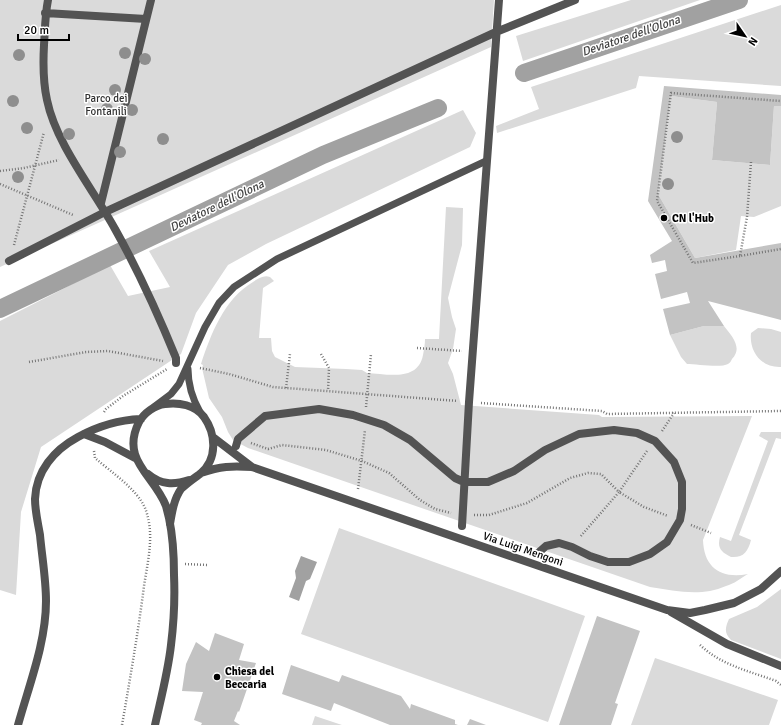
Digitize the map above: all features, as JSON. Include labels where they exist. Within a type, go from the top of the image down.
[{"type":"street","points":[[48,0],[45,13],[43,62],[47,100],[56,127],[71,157],[101,203],[115,229],[150,299],[176,358],[176,364]]},
{"type":"street","points":[[101,203],[151,0]]},
{"type":"street","points":[[462,526],[472,351],[499,0]]},
{"type":"street","points":[[9,261],[105,212],[496,32],[575,0]]},
{"type":"street","points":[[45,13],[146,20]]},
{"type":"street","points":[[155,725],[171,645],[175,606],[174,548],[165,505],[135,458],[133,445],[134,431],[141,419],[150,410],[163,404],[177,403],[190,406],[202,414],[210,425],[214,438],[213,452],[208,463],[201,473],[190,480],[180,490],[174,504],[170,524]]},
{"type":"street","points":[[237,442],[265,416],[319,408],[353,415],[384,425],[410,440],[455,478],[464,482],[488,482],[514,471],[545,450],[579,434],[614,430],[637,433],[655,441],[674,462],[682,482],[682,509],[680,520],[667,542],[650,554],[629,562],[608,562],[560,543],[546,546],[538,553]]},
{"type":"street","points":[[18,725],[38,653],[46,602],[44,568],[35,499],[43,470],[54,454],[67,443],[84,434],[98,427],[126,419],[141,419]]},
{"type":"street","points":[[84,434],[105,442],[135,458]]},
{"type":"street","name":"Via Luigi Mengoni","points":[[214,438],[252,467]]},
{"type":"street","name":"Via Luigi Mengoni","points":[[201,473],[217,467],[252,467],[667,610],[690,613],[734,603],[761,588],[781,571]]},
{"type":"street","points":[[142,470],[153,479],[166,484],[178,484],[190,480]]},
{"type":"street","points":[[667,610],[727,644],[781,666]]},
{"type":"lane","points":[[150,410],[171,394],[179,384],[205,327],[219,303],[234,287],[277,259],[486,161]]},
{"type":"lane","points":[[188,366],[188,382],[192,399],[202,414]]},
{"type":"path","points":[[781,101],[671,93],[657,201],[693,263],[781,249]]},
{"type":"path","points":[[9,261],[44,130]]},
{"type":"path","points":[[0,171],[35,166],[71,157]]},
{"type":"path","points":[[740,256],[747,217],[751,162]]},
{"type":"path","points":[[0,184],[88,221]]},
{"type":"path","points":[[417,348],[472,351]]},
{"type":"path","points":[[29,362],[86,352],[108,351],[176,364]]},
{"type":"path","points":[[286,388],[290,354]]},
{"type":"path","points":[[321,354],[329,368],[328,391]]},
{"type":"path","points":[[103,414],[106,409],[123,396],[176,364]]},
{"type":"path","points":[[202,368],[273,387],[602,411],[607,414],[781,411]]},
{"type":"path","points":[[572,547],[619,492],[674,413]]},
{"type":"path","points":[[237,442],[268,449],[282,445],[326,450],[362,461],[389,472],[420,500],[435,509],[455,514],[489,515],[527,503],[570,478],[588,473],[601,474],[619,492],[644,507],[711,533]]},
{"type":"path","points":[[94,448],[95,458],[139,497],[148,519],[151,537],[139,631],[122,725]]},
{"type":"path","points":[[185,564],[207,566]]},
{"type":"green space","name":"Parco dei Fontanili","points":[[0,0],[494,0],[491,47],[0,267]]},
{"type":"green space","points":[[631,0],[700,0],[523,61],[516,36]]},
{"type":"green space","points":[[781,5],[781,86],[639,76],[636,88],[497,133],[496,126],[539,109],[531,87]]},
{"type":"green space","points":[[671,96],[717,102],[712,160],[770,165],[774,106],[781,106],[781,206],[754,217],[741,216],[736,250],[695,258],[658,194]]},
{"type":"green space","points":[[463,110],[476,133],[470,147],[266,244],[228,265],[196,313],[181,354],[41,447],[21,512],[16,595],[0,590],[0,321],[110,265],[128,296],[170,287],[149,251]]},
{"type":"green space","points":[[446,207],[463,208],[462,245],[448,298],[456,329],[453,349],[448,363],[453,374],[461,405],[599,415],[602,417],[752,416],[703,540],[707,558],[716,569],[722,573],[730,575],[748,574],[729,585],[707,591],[688,592],[650,587],[248,448],[233,440],[222,417],[209,398],[202,368],[203,365],[201,364],[214,329],[226,308],[234,298],[243,289],[262,277],[270,277],[274,281],[263,288],[259,338],[271,338],[272,351],[275,357],[295,367],[362,370],[367,373],[392,375],[408,373],[420,364],[425,339],[439,339]]},
{"type":"green space","points":[[704,326],[724,326],[733,338],[737,351],[729,364],[714,366],[687,364],[681,357],[670,335]]},
{"type":"green space","points":[[758,328],[771,329],[781,332],[781,367],[768,365],[754,352],[751,333]]},
{"type":"green space","points":[[761,432],[781,432],[781,439],[776,438],[739,535],[751,540],[747,551],[742,555],[731,557],[721,549],[719,544],[720,537],[731,541],[768,441],[759,436]]},
{"type":"green space","points":[[339,528],[585,616],[548,722],[301,634]]},
{"type":"green space","points":[[781,589],[781,659],[731,640],[727,635],[726,630],[729,619],[757,607]]},
{"type":"green space","points":[[655,658],[778,700],[769,725],[631,725]]},
{"type":"green space","points":[[315,716],[342,725],[312,725]]},
{"type":"shaded area","points":[[301,556],[317,562],[310,579],[306,581],[299,601],[289,597],[296,578],[295,571]]},
{"type":"building","name":"CN l'Hub","points":[[664,86],[781,95],[781,106],[774,106],[770,165],[712,160],[717,102],[671,96],[658,194],[695,258],[781,243],[781,320],[708,301],[724,326],[704,326],[670,335],[663,309],[690,303],[687,292],[661,299],[655,274],[667,271],[665,260],[652,263],[650,255],[672,241],[648,201]]},
{"type":"building","points":[[597,616],[640,631],[615,703],[618,704],[611,725],[559,725]]},
{"type":"building","name":"Chiesa del Beccaria","points":[[215,633],[244,644],[239,660],[256,663],[239,712],[238,711],[234,721],[240,725],[201,725],[202,723],[194,720],[203,692],[182,691],[186,664],[196,642],[209,651]]},
{"type":"building","points":[[291,665],[339,682],[342,675],[401,696],[410,709],[411,704],[455,720],[455,724],[458,725],[390,725],[334,703],[331,711],[282,694]]},
{"type":"building","points":[[470,719],[486,725],[467,725]]},
{"type":"waterway","name":"Deviatore dell'Olona","points":[[524,73],[739,0]]},
{"type":"waterway","name":"Deviatore dell'Olona","points":[[0,309],[323,155],[438,108]]},
{"type":"place","name":"CN l'Hub","points":[[664,218]]},
{"type":"place","name":"Chiesa del Beccaria","points":[[217,677]]}]
